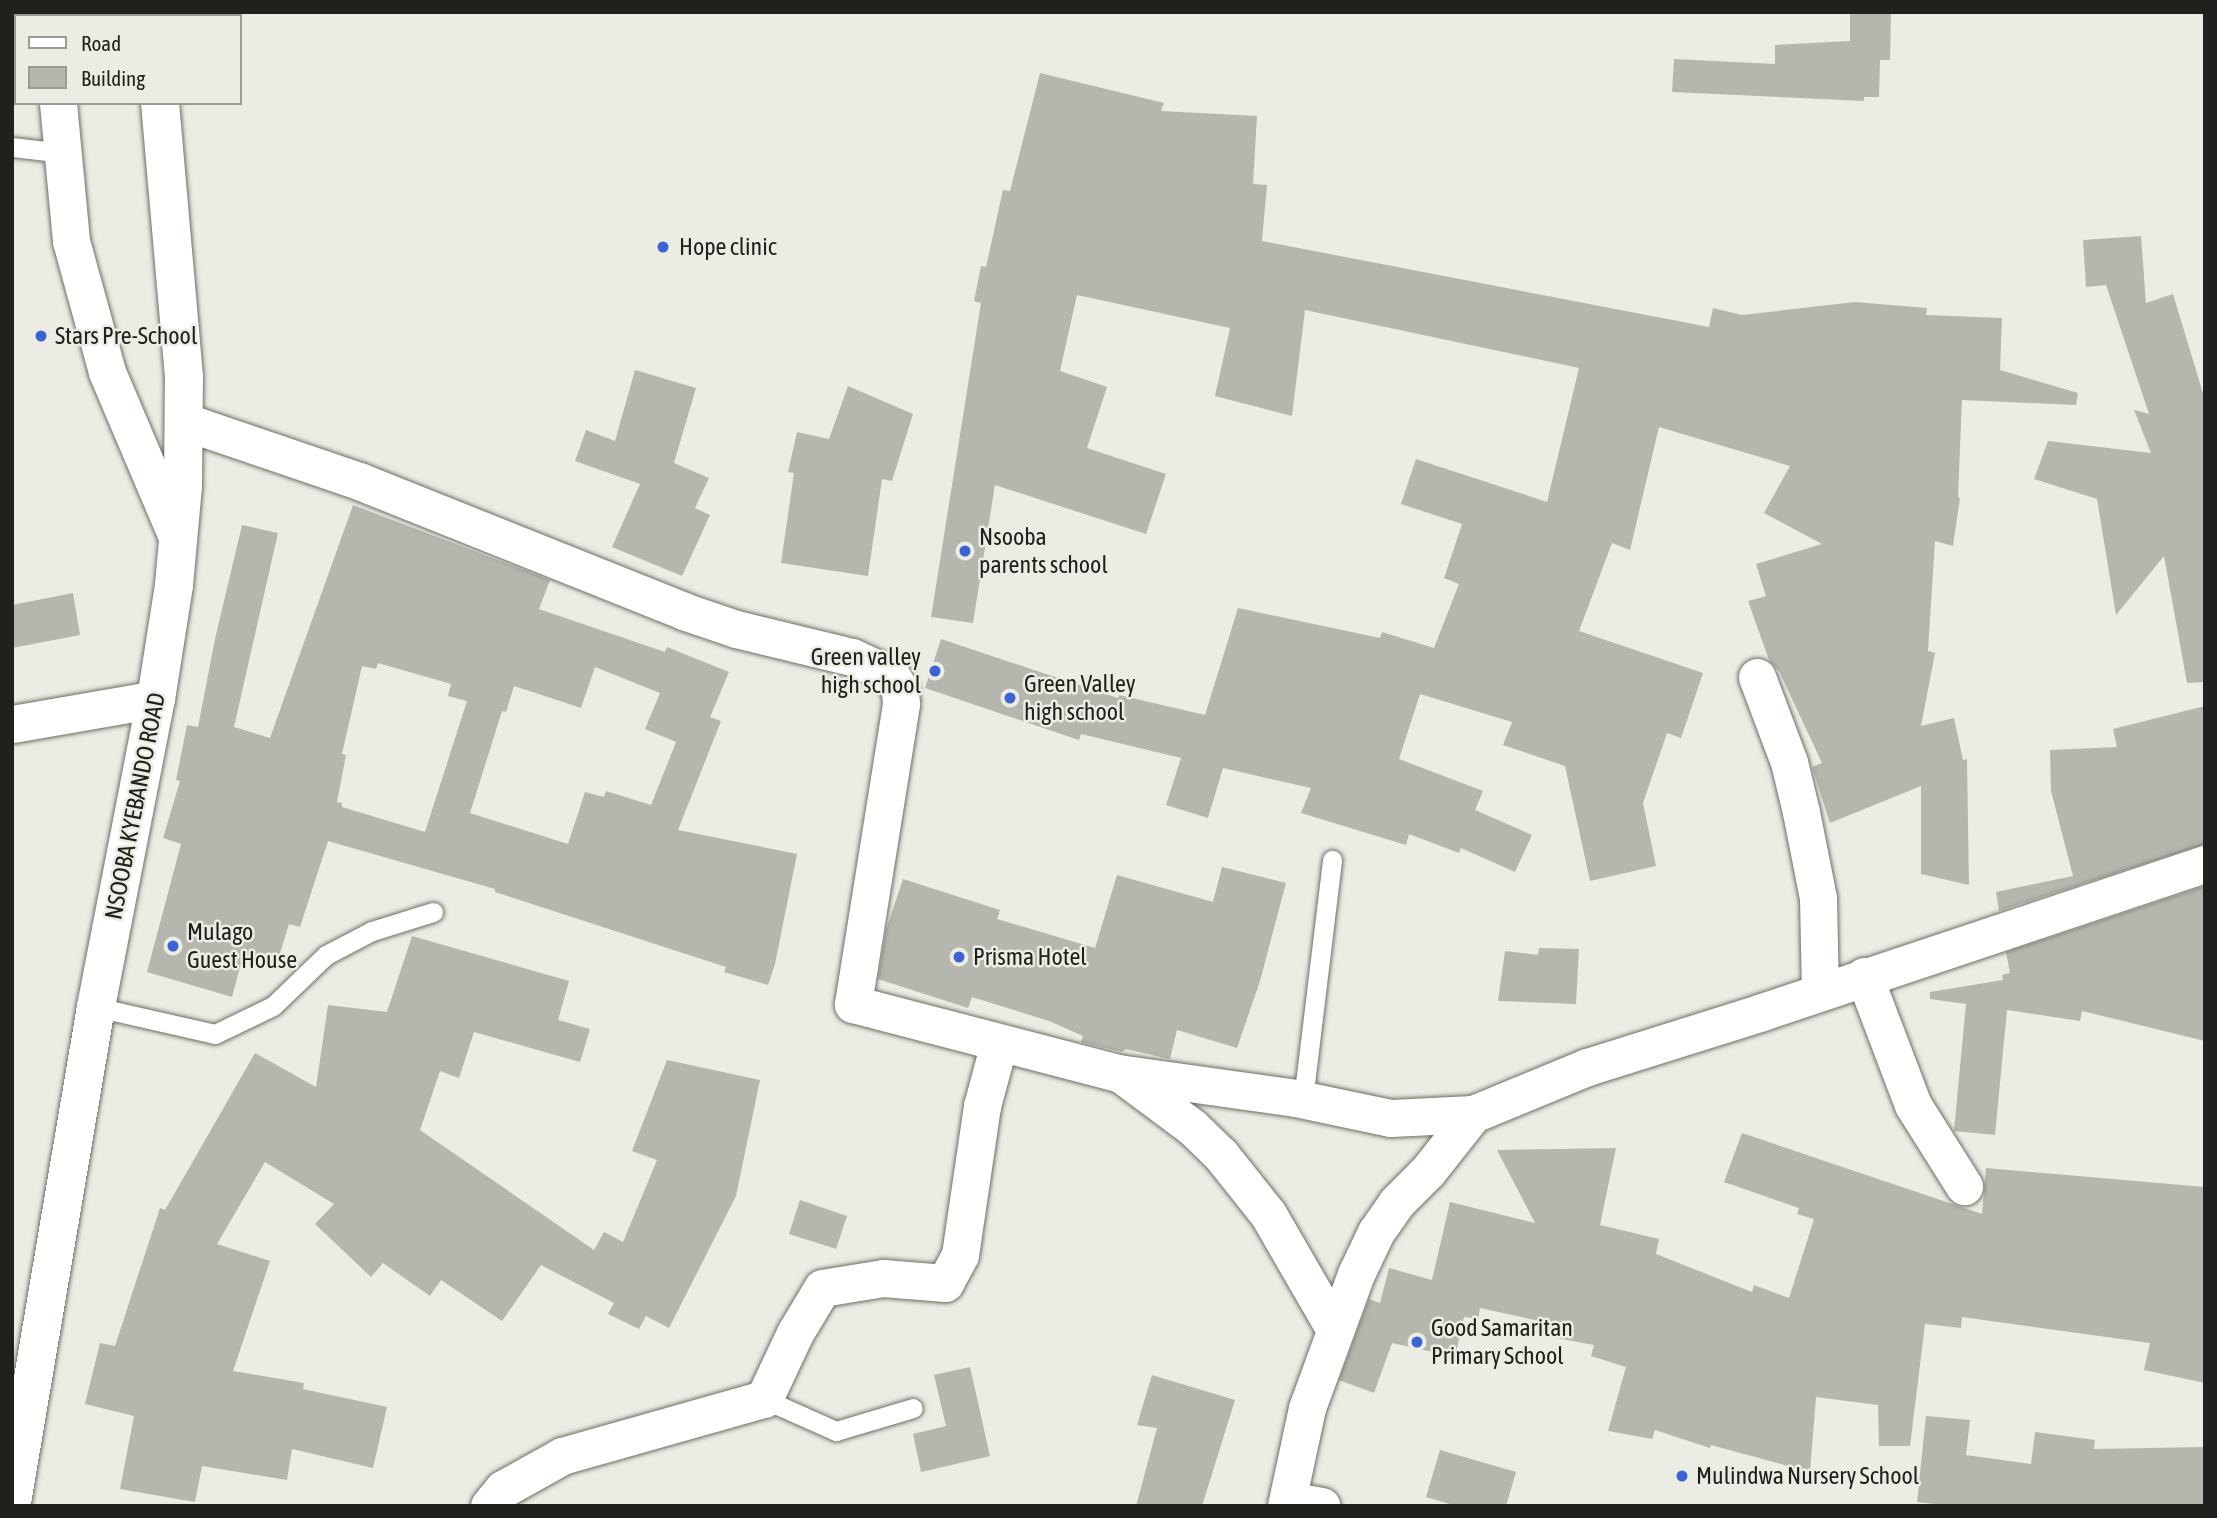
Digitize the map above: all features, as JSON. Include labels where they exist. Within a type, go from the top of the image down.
[{"type":"street","points":[[58,105],[71,241],[107,372],[177,539]]},
{"type":"street","name":"NSOOBA KYEBANDO ROAD","points":[[12,1502],[96,1007],[156,699],[183,486],[184,377],[160,105]]},
{"type":"street","points":[[183,421],[359,481],[686,612],[736,629],[852,657],[891,675],[900,690],[901,704],[853,1004],[1118,1073],[1303,1100],[1391,1118],[1473,1114],[1587,1067],[2205,864]]},
{"type":"street","points":[[1757,677],[1788,762],[1806,837],[1818,898],[1820,991]]},
{"type":"street","points":[[12,724],[156,699]]},
{"type":"street","points":[[1864,976],[1913,1105],[1964,1186]]},
{"type":"street","points":[[489,1506],[503,1489],[562,1456],[764,1399],[795,1333],[822,1288],[883,1278],[945,1283],[960,1255],[982,1106],[999,1043]]},
{"type":"street","points":[[1118,1073],[1192,1127],[1221,1155],[1268,1214],[1335,1330]]},
{"type":"street","points":[[1298,1504],[1307,1408],[1335,1330],[1376,1232],[1396,1203],[1428,1171],[1473,1114]]},
{"type":"lane","points":[[12,148],[63,153]]},
{"type":"lane","points":[[1303,1100],[1332,860]]},
{"type":"lane","points":[[96,1007],[215,1034],[273,1006],[326,954],[372,930],[433,912]]},
{"type":"lane","points":[[764,1399],[836,1431],[913,1408]]},
{"type":"building","points":[[1850,12],[1891,12],[1890,60],[1880,60],[1879,97],[1864,97],[1864,101],[1672,92],[1674,59],[1775,64],[1775,45],[1850,41]]},
{"type":"building","points":[[1040,73],[1164,103],[1161,111],[1257,116],[1253,184],[1267,185],[1262,241],[1709,327],[1713,308],[1742,315],[1855,302],[1927,308],[1926,315],[2002,318],[2000,370],[2078,393],[2076,405],[1962,400],[1960,498],[1953,546],[1935,541],[1928,651],[1935,653],[1921,726],[1954,718],[1963,760],[1967,759],[1969,885],[1921,874],[1921,786],[1830,823],[1812,767],[1822,763],[1779,671],[1769,660],[1748,601],[1766,596],[1756,564],[1822,544],[1764,513],[1790,466],[1659,427],[1630,550],[1612,543],[1579,631],[1703,673],[1681,738],[1667,733],[1643,803],[1656,866],[1590,881],[1565,766],[1503,745],[1512,722],[1420,694],[1399,759],[1483,791],[1475,810],[1532,835],[1515,872],[1461,848],[1459,853],[1409,834],[1406,845],[1301,813],[1311,788],[1223,768],[1208,818],[1166,805],[1181,758],[1081,734],[1079,740],[925,688],[941,639],[1118,698],[1119,695],[1205,715],[1238,608],[1380,638],[1382,632],[1434,648],[1459,584],[1444,578],[1462,524],[1401,504],[1416,459],[1547,502],[1579,368],[1305,310],[1292,416],[1215,396],[1230,328],[1077,295],[1060,371],[1107,387],[1087,448],[1166,474],[1146,534],[995,485],[973,623],[931,617],[981,303],[974,301],[981,266],[986,267],[1003,190],[1010,191]]},
{"type":"building","points":[[2141,236],[2146,303],[2173,294],[2205,400],[2205,682],[2187,683],[2164,556],[2116,615],[2097,499],[2034,479],[2048,441],[2151,453],[2134,410],[2149,414],[2106,285],[2086,287],[2083,240]]},
{"type":"building","points":[[635,370],[696,388],[674,463],[709,478],[695,508],[710,515],[682,576],[612,547],[640,484],[575,461],[586,430],[615,441]]},
{"type":"building","points":[[848,386],[913,414],[892,481],[882,479],[868,576],[781,563],[794,473],[788,472],[797,432],[829,439]]},
{"type":"building","points":[[353,505],[550,580],[539,609],[665,652],[667,647],[729,672],[710,717],[721,721],[678,830],[797,854],[775,964],[768,985],[724,972],[726,967],[495,892],[495,889],[328,841],[300,927],[289,924],[276,966],[243,956],[232,997],[147,972],[181,844],[163,838],[180,781],[176,780],[187,725],[198,727],[215,639],[242,525],[278,533],[234,727],[270,738]],"holes":[[[378,663],[451,684],[448,696],[467,701],[425,832],[342,807],[342,803],[337,802],[346,755],[342,754],[362,666],[376,669]],[[595,667],[660,693],[645,729],[676,742],[651,805],[606,791],[604,797],[585,792],[568,844],[470,813],[502,711],[506,712],[514,686],[581,708]]]},
{"type":"building","points":[[73,593],[80,635],[12,648],[12,605]]},
{"type":"building","points":[[2205,706],[2205,844],[1999,911],[1996,892],[2073,876],[2051,791],[2050,750],[2117,747],[2113,729]]},
{"type":"building","points":[[1222,867],[1286,883],[1260,981],[1237,1048],[1177,1030],[1170,1059],[1126,1049],[1122,1052],[1081,1042],[1083,1036],[1049,1021],[972,997],[968,1008],[878,979],[886,930],[903,879],[1000,910],[997,919],[1095,948],[1117,875],[1213,902]]},
{"type":"building","points":[[2205,886],[2205,1041],[2082,1011],[2080,1021],[2007,1010],[1995,1135],[1954,1131],[1966,1004],[1930,999],[1930,992],[2003,980],[2002,975],[2010,973],[2006,952]]},
{"type":"building","points":[[412,936],[569,981],[558,1020],[590,1029],[580,1062],[474,1032],[459,1078],[440,1071],[420,1130],[594,1250],[604,1232],[623,1242],[657,1160],[632,1151],[667,1060],[760,1080],[736,1196],[669,1328],[646,1316],[639,1329],[608,1314],[614,1303],[541,1265],[502,1321],[441,1280],[430,1296],[383,1263],[371,1277],[315,1224],[334,1204],[265,1162],[217,1244],[270,1261],[233,1371],[304,1383],[303,1389],[387,1407],[373,1468],[292,1449],[287,1480],[202,1466],[195,1502],[120,1489],[134,1416],[85,1404],[100,1343],[115,1346],[160,1208],[165,1210],[255,1053],[316,1087],[328,1005],[387,1012]]},
{"type":"building","points":[[1539,948],[1579,949],[1576,1004],[1498,1001],[1505,951],[1538,955]]},
{"type":"building","points":[[1742,1133],[1982,1214],[1986,1168],[2205,1187],[2205,1383],[2144,1370],[2150,1343],[1962,1317],[1961,1328],[1925,1324],[1910,1446],[1879,1446],[1878,1405],[1816,1397],[1810,1472],[1711,1445],[1710,1448],[1655,1430],[1652,1439],[1608,1431],[1626,1367],[1591,1356],[1594,1345],[1541,1335],[1544,1322],[1480,1308],[1478,1319],[1464,1317],[1455,1357],[1392,1343],[1374,1393],[1339,1380],[1369,1299],[1380,1303],[1389,1268],[1432,1280],[1450,1202],[1535,1223],[1497,1150],[1616,1148],[1600,1225],[1659,1239],[1656,1254],[1752,1292],[1754,1285],[1789,1298],[1814,1219],[1797,1214],[1799,1208],[1724,1182]]},
{"type":"building","points":[[800,1200],[847,1216],[836,1249],[789,1234]]},
{"type":"building","points":[[970,1367],[990,1456],[921,1472],[913,1434],[946,1426],[934,1375]]},
{"type":"building","points":[[1152,1375],[1235,1400],[1202,1506],[1136,1506],[1157,1428],[1137,1425]]},
{"type":"building","points":[[1926,1416],[1970,1420],[1966,1455],[2031,1464],[2035,1432],[2095,1440],[2094,1449],[2205,1447],[2205,1504],[1953,1506],[1917,1502]]},
{"type":"building","points":[[1440,1450],[1516,1472],[1506,1506],[1456,1506],[1426,1497]]},
{"type":"place","name":"Hope clinic","points":[[663,247]]},
{"type":"place","name":"Stars Pre-School","points":[[41,336]]},
{"type":"place","name":"Nsooba parents school","points":[[965,551]]},
{"type":"place","name":"Green valley high school","points":[[935,671]]},
{"type":"place","name":"Green Valley high school","points":[[1010,698]]},
{"type":"place","name":"Mulago Guest House","points":[[173,946]]},
{"type":"place","name":"Prisma Hotel","points":[[959,957]]},
{"type":"place","name":"Good Samaritan Primary School","points":[[1417,1342]]},
{"type":"place","name":"Mulindwa Nursery School","points":[[1682,1476]]}]
